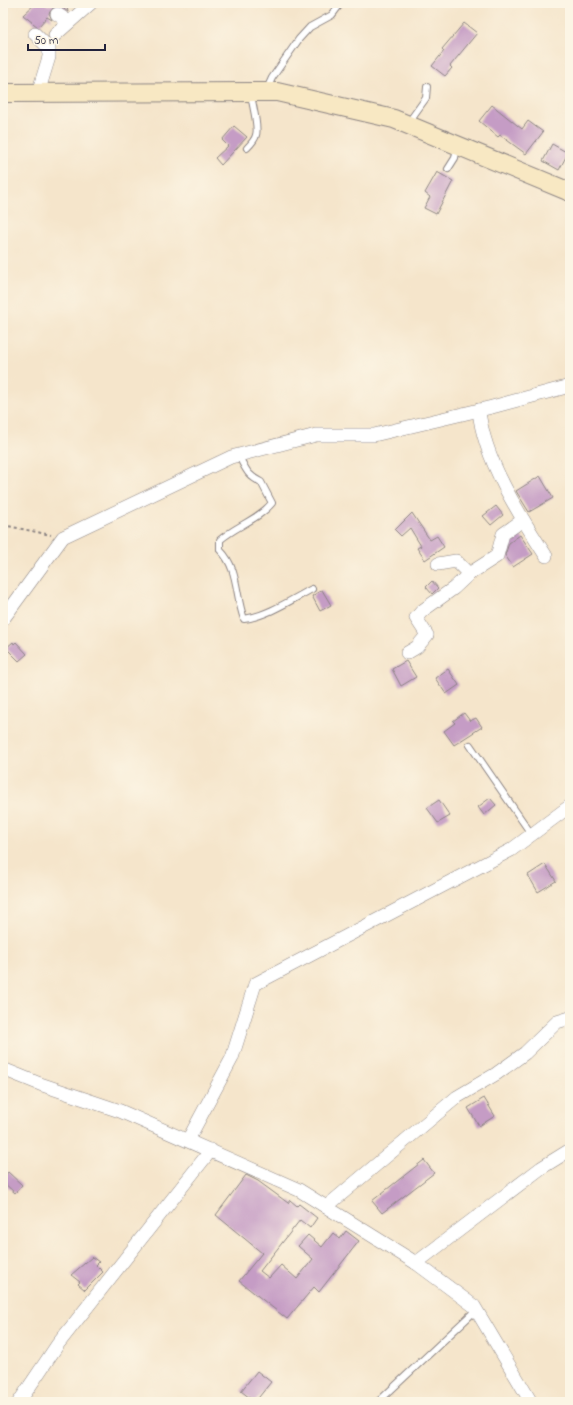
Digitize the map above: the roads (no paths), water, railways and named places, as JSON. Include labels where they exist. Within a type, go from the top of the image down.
[{"type":"street","points":[[38,93],[49,58],[49,48],[54,42],[53,32],[69,22],[91,3]]},
{"type":"street","points":[[57,14],[69,22]]},
{"type":"street","points":[[35,34],[49,48]]},
{"type":"street","points":[[3,93],[277,92],[394,118],[570,192]]},
{"type":"street","points":[[3,619],[63,537],[231,457],[316,435],[374,435],[479,410],[570,386]]},
{"type":"street","points":[[479,410],[480,428],[486,445],[523,520],[546,556]]},
{"type":"street","points":[[407,653],[417,647],[427,636],[416,618],[422,610],[454,588],[469,574],[497,556],[503,534],[523,520]]},
{"type":"street","points":[[438,564],[456,561],[469,574]]},
{"type":"street","points":[[188,1140],[232,1058],[255,984],[511,850],[570,806]]},
{"type":"street","points":[[326,1207],[457,1097],[496,1074],[524,1053],[557,1022],[570,1018]]},
{"type":"street","points":[[3,1069],[40,1084],[120,1111],[299,1190],[416,1263],[477,1309],[531,1402]]},
{"type":"street","points":[[20,1402],[63,1338],[211,1150]]},
{"type":"street","points":[[416,1263],[541,1168],[570,1150]]},
{"type":"lane","points":[[247,148],[256,136],[258,128],[253,113],[258,92],[272,78],[310,27],[332,15],[341,3]]},
{"type":"lane","points":[[407,124],[426,98],[427,86]]},
{"type":"lane","points":[[448,169],[455,158],[457,145]]},
{"type":"lane","points":[[238,455],[246,471],[252,478],[261,482],[272,503],[266,510],[229,532],[220,540],[220,550],[226,556],[236,578],[239,606],[244,619],[271,611],[312,589]]},
{"type":"lane","points":[[470,745],[532,835]]},
{"type":"lane","points":[[378,1402],[477,1309]]},
{"type":"lane","points":[[387,1402],[388,1391]]}]
